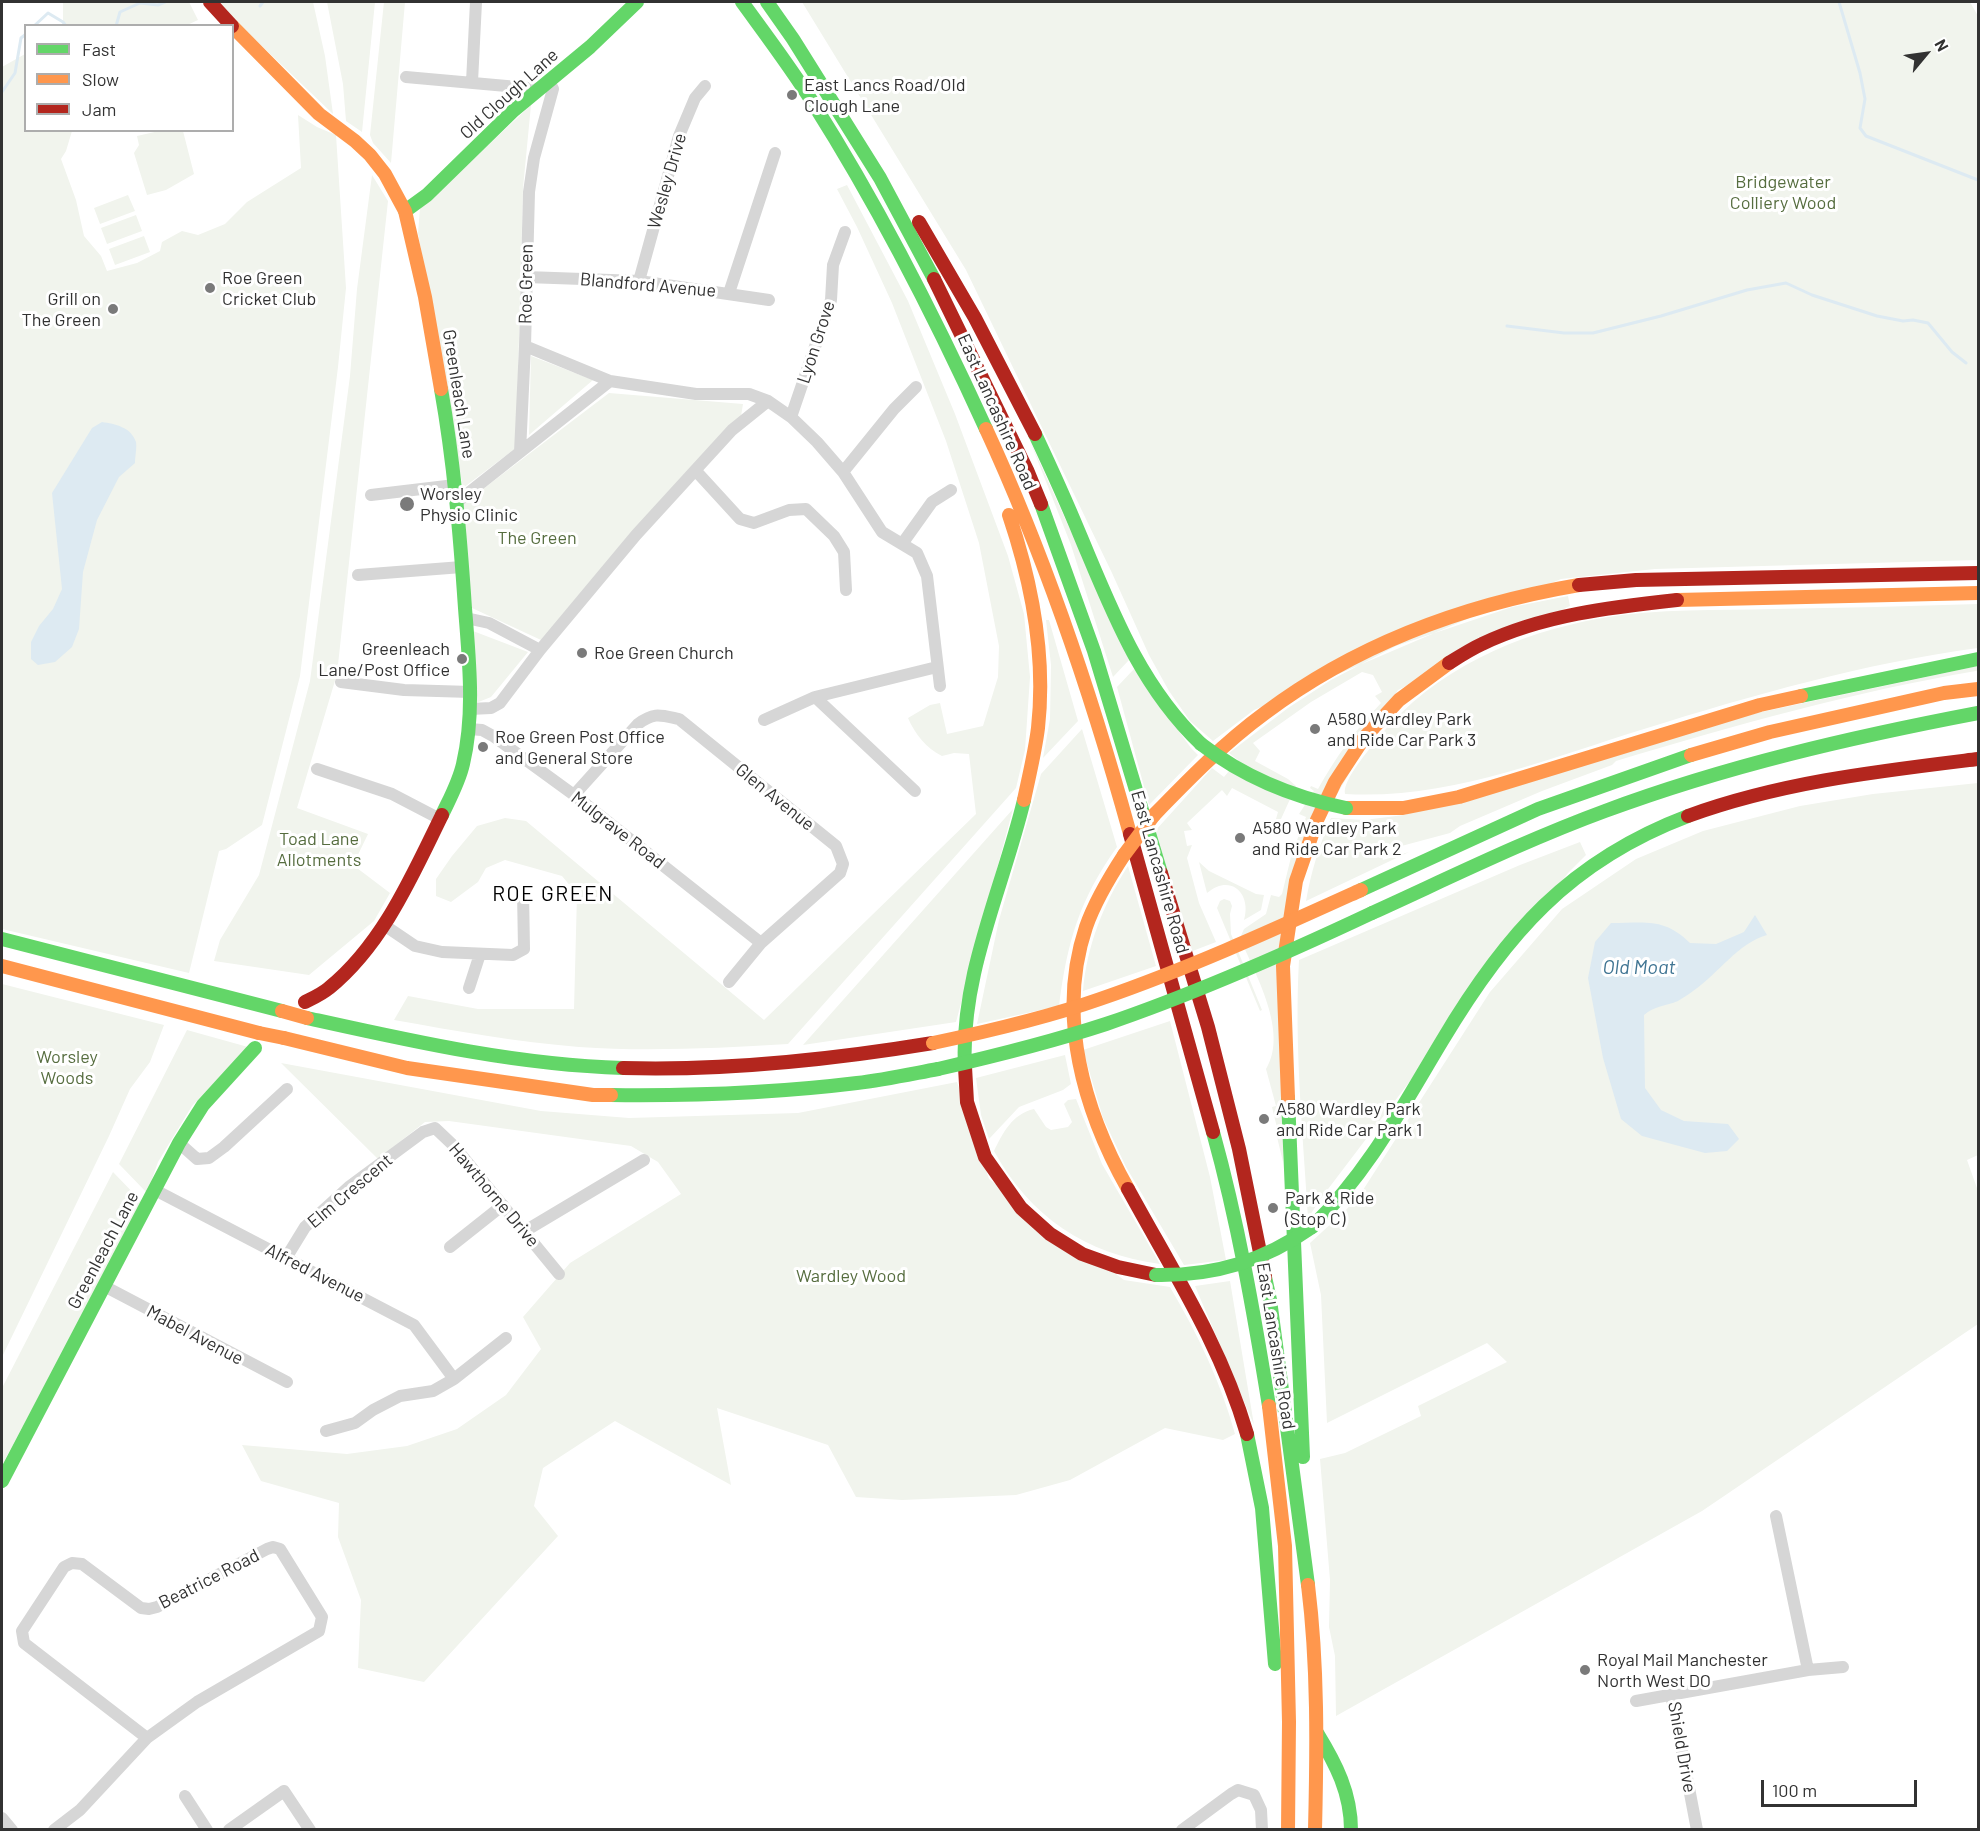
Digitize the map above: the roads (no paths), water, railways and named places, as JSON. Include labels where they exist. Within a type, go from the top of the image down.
[{"type":"main road","name":"Greenleach Lane","points":[[210,2],[230,24]]},
{"type":"main road","name":"Old Clough Lane","points":[[405,211],[427,195],[492,130],[590,47],[637,2]]},
{"type":"main road","name":"East Lancashire Road","points":[[741,2],[802,86],[831,132],[865,188],[927,303],[1009,478],[1077,657],[1117,786],[1229,1190],[1254,1314],[1269,1407],[1285,1546],[1289,1722],[1288,1830]]},
{"type":"main road","name":"East Lancashire Road","points":[[767,2],[794,39],[880,178],[952,313],[1002,415],[1052,531],[1115,717],[1212,1040],[1239,1149],[1264,1269],[1311,1618],[1317,1733],[1315,1830]]},
{"type":"main road","name":"Greenleach Lane","points":[[234,28],[319,114],[355,141],[385,174],[405,211],[425,297],[440,377],[457,502],[466,618],[471,692],[469,729],[463,764],[440,819],[410,881],[384,925],[352,966],[328,989],[305,1002]]},
{"type":"main road","points":[[846,121],[869,148],[908,205],[978,325],[1059,484],[1132,652],[1156,693],[1201,744],[1231,767],[1266,786],[1296,797],[1346,808],[1397,808],[1459,797],[1760,705],[1978,659]]},
{"type":"main road","points":[[927,303],[1014,529],[1031,590],[1037,625],[1039,706],[1035,754],[1019,823],[989,918],[966,1013],[963,1055],[967,1099],[974,1127],[988,1161],[1002,1185],[1028,1215],[1053,1236],[1086,1256],[1121,1268],[1156,1275],[1200,1274],[1236,1267],[1274,1252],[1312,1227],[1336,1204],[1356,1180],[1468,999],[1513,938],[1552,897],[1594,863],[1641,836],[1724,804],[1815,783],[1978,759]]},
{"type":"main road","points":[[1288,1830],[1262,1502],[1249,1444],[1236,1400],[1204,1321],[1112,1158],[1090,1106],[1079,1069],[1072,1017],[1074,973],[1078,952],[1104,885],[1154,815],[1177,790],[1226,745],[1304,685],[1409,630],[1496,603],[1580,585],[1646,580],[1978,573]]},
{"type":"main road","points":[[1311,1618],[1297,1338],[1294,1205],[1283,966],[1296,881],[1317,820],[1335,782],[1364,738],[1399,700],[1439,669],[1480,645],[1524,627],[1614,607],[1690,599],[1978,593]]},
{"type":"main road","points":[[2,939],[307,1018],[437,1047],[532,1061],[611,1068],[749,1067],[822,1061],[933,1043],[1025,1023],[1135,988],[1262,936],[1538,809],[1671,761],[1770,732],[1944,693],[1978,689]]},
{"type":"main road","points":[[2,966],[259,1033],[407,1068],[593,1095],[683,1096],[858,1083],[938,1069],[1018,1051],[1133,1016],[1244,971],[1523,845],[1604,811],[1700,779],[1873,734],[1978,713]]},
{"type":"main road","points":[[1929,723],[1978,723]]},
{"type":"main road","name":"Greenleach Lane","points":[[2,1481],[179,1143],[203,1105],[255,1048]]},
{"type":"main road","points":[[1264,1269],[1297,1338]]},
{"type":"main road","points":[[1317,1733],[1342,1778],[1349,1799],[1351,1830]]},
{"type":"street","points":[[472,82],[476,2]]},
{"type":"street","points":[[406,77],[544,85]]},
{"type":"street","name":"Roe Green","points":[[544,85],[554,89],[534,158],[528,192],[525,346],[610,381],[696,394],[749,394],[768,401],[791,417],[843,472],[882,532],[917,553],[927,576],[940,686]]},
{"type":"street","name":"Wesley Drive","points":[[639,281],[679,136],[695,98],[705,86]]},
{"type":"street","points":[[729,293],[775,153]]},
{"type":"street","name":"Lyon Grove","points":[[791,417],[831,300],[833,265],[845,232]]},
{"type":"street","name":"Blandford Avenue","points":[[526,277],[639,281],[769,300]]},
{"type":"street","points":[[520,452],[525,346]]},
{"type":"street","points":[[457,502],[610,381]]},
{"type":"street","points":[[843,472],[894,409],[916,387]]},
{"type":"street","points":[[470,709],[491,708],[500,703],[540,650],[636,535],[732,430],[768,401]]},
{"type":"street","points":[[696,471],[740,519],[754,523],[789,510],[806,509],[834,536],[844,552],[846,590]]},
{"type":"street","points":[[371,495],[455,485]]},
{"type":"street","points":[[902,544],[932,502],[951,490]]},
{"type":"street","points":[[358,575],[462,567]]},
{"type":"street","points":[[466,618],[489,623],[540,650]]},
{"type":"street","points":[[764,720],[815,697],[937,667]]},
{"type":"street","points":[[341,682],[404,690],[471,692]]},
{"type":"street","points":[[815,697],[915,790]]},
{"type":"street","name":"Glen Avenue","points":[[574,795],[638,724],[650,715],[679,719],[836,846],[843,864],[840,873],[760,943],[729,982]]},
{"type":"street","name":"Mulgrave Road","points":[[469,729],[482,730],[493,736],[574,795],[760,943]]},
{"type":"street","points":[[317,769],[392,794],[440,819]]},
{"type":"street","points":[[384,925],[415,946],[442,952],[513,956],[524,949],[524,891]]},
{"type":"street","points":[[469,988],[480,954]]},
{"type":"street","points":[[179,1143],[197,1159],[209,1158],[287,1089]]},
{"type":"street","name":"Hawthorne Drive","points":[[423,1132],[435,1128],[454,1146],[559,1274]]},
{"type":"street","name":"Elm Crescent","points":[[286,1258],[305,1227],[350,1186],[423,1132]]},
{"type":"street","points":[[525,1231],[644,1160]]},
{"type":"street","name":"Alfred Avenue","points":[[155,1190],[414,1325],[454,1379]]},
{"type":"street","points":[[450,1247],[503,1205]]},
{"type":"street","name":"Mabel Avenue","points":[[104,1286],[287,1382]]},
{"type":"street","points":[[326,1431],[355,1423],[373,1410],[400,1396],[433,1391],[454,1379],[506,1338]]},
{"type":"street","points":[[1776,1516],[1808,1670]]},
{"type":"street","name":"Beatrice Road","points":[[54,1830],[80,1810],[147,1738],[197,1702],[319,1630],[322,1617],[280,1549],[273,1547],[267,1549],[149,1610],[141,1608],[82,1564],[72,1563],[64,1567],[22,1631],[24,1644],[147,1738]]},
{"type":"street","name":"Shield Drive","points":[[1697,1830],[1671,1694],[1808,1670],[1843,1667]]},
{"type":"street","points":[[1636,1701],[1671,1694]]},
{"type":"street","points":[[229,1830],[284,1791],[310,1830]]},
{"type":"street","points":[[1182,1830],[1238,1791],[1254,1795],[1261,1810],[1262,1830]]},
{"type":"street","points":[[184,1797],[207,1830]]},
{"type":"street","points":[[2,1818],[12,1830]]},
{"type":"water","points":[[102,422],[117,425],[134,437],[136,442],[135,463],[119,477],[97,520],[83,572],[79,629],[72,647],[55,662],[38,665],[31,659],[31,642],[39,626],[53,609],[62,589],[52,493],[92,428]]},
{"type":"water","name":"Old Moat","points":[[1755,915],[1767,935],[1747,945],[1702,984],[1678,1001],[1644,1015],[1645,1088],[1661,1110],[1684,1121],[1728,1124],[1739,1139],[1727,1151],[1705,1153],[1642,1136],[1621,1119],[1603,1058],[1588,978],[1595,942],[1611,923],[1644,922],[1663,925],[1690,943],[1716,944],[1744,932]]},
{"type":"waterway","points":[[117,24],[120,12],[140,3],[158,5],[165,2]]},
{"type":"waterway","points":[[260,6],[263,2]]},
{"type":"waterway","points":[[1839,2],[1860,73],[1865,99],[1860,128],[1866,136],[1978,180]]},
{"type":"waterway","points":[[36,24],[48,13],[64,24]]},
{"type":"waterway","points":[[2,92],[15,73],[21,38],[24,36]]},
{"type":"waterway","points":[[1507,326],[1564,333],[1593,333],[1661,316],[1747,290],[1786,283],[1812,295],[1877,316],[1928,323],[1952,352],[1966,363]]},
{"type":"place","name":"East Lancs Road/Old Clough Lane","points":[[792,95]]},
{"type":"place","name":"Roe Green Cricket Club","points":[[210,288]]},
{"type":"place","name":"Grill on The Green","points":[[113,309]]},
{"type":"place","name":"Worsley Physio Clinic","points":[[407,504]]},
{"type":"place","name":"Roe Green Church","points":[[582,653]]},
{"type":"place","name":"Greenleach Lane/Post Office","points":[[462,659]]},
{"type":"place","name":"A580 Wardley Park and Ride Car Park 3","points":[[1315,729]]},
{"type":"place","name":"Roe Green Post Office and General Store","points":[[483,747]]},
{"type":"place","name":"A580 Wardley Park and Ride Car Park 2","points":[[1240,838]]},
{"type":"place","name":"A580 Wardley Park and Ride Car Park 1","points":[[1264,1119]]},
{"type":"place","name":"Park & Ride (Stop C)","points":[[1273,1208]]},
{"type":"place","name":"Royal Mail Manchester North West DO","points":[[1585,1670]]},
{"type":"district","name":"ROE GREEN","points":[[553,894]]},
{"type":"park label","name":"Bridgewater Colliery Wood","points":[[1783,192]]},
{"type":"park label","name":"The Green","points":[[537,538]]},
{"type":"park label","name":"Toad Lane Allotments","points":[[319,849]]},
{"type":"park label","name":"Worsley Woods","points":[[67,1067]]},
{"type":"park label","name":"Wardley Wood","points":[[851,1276]]}]
